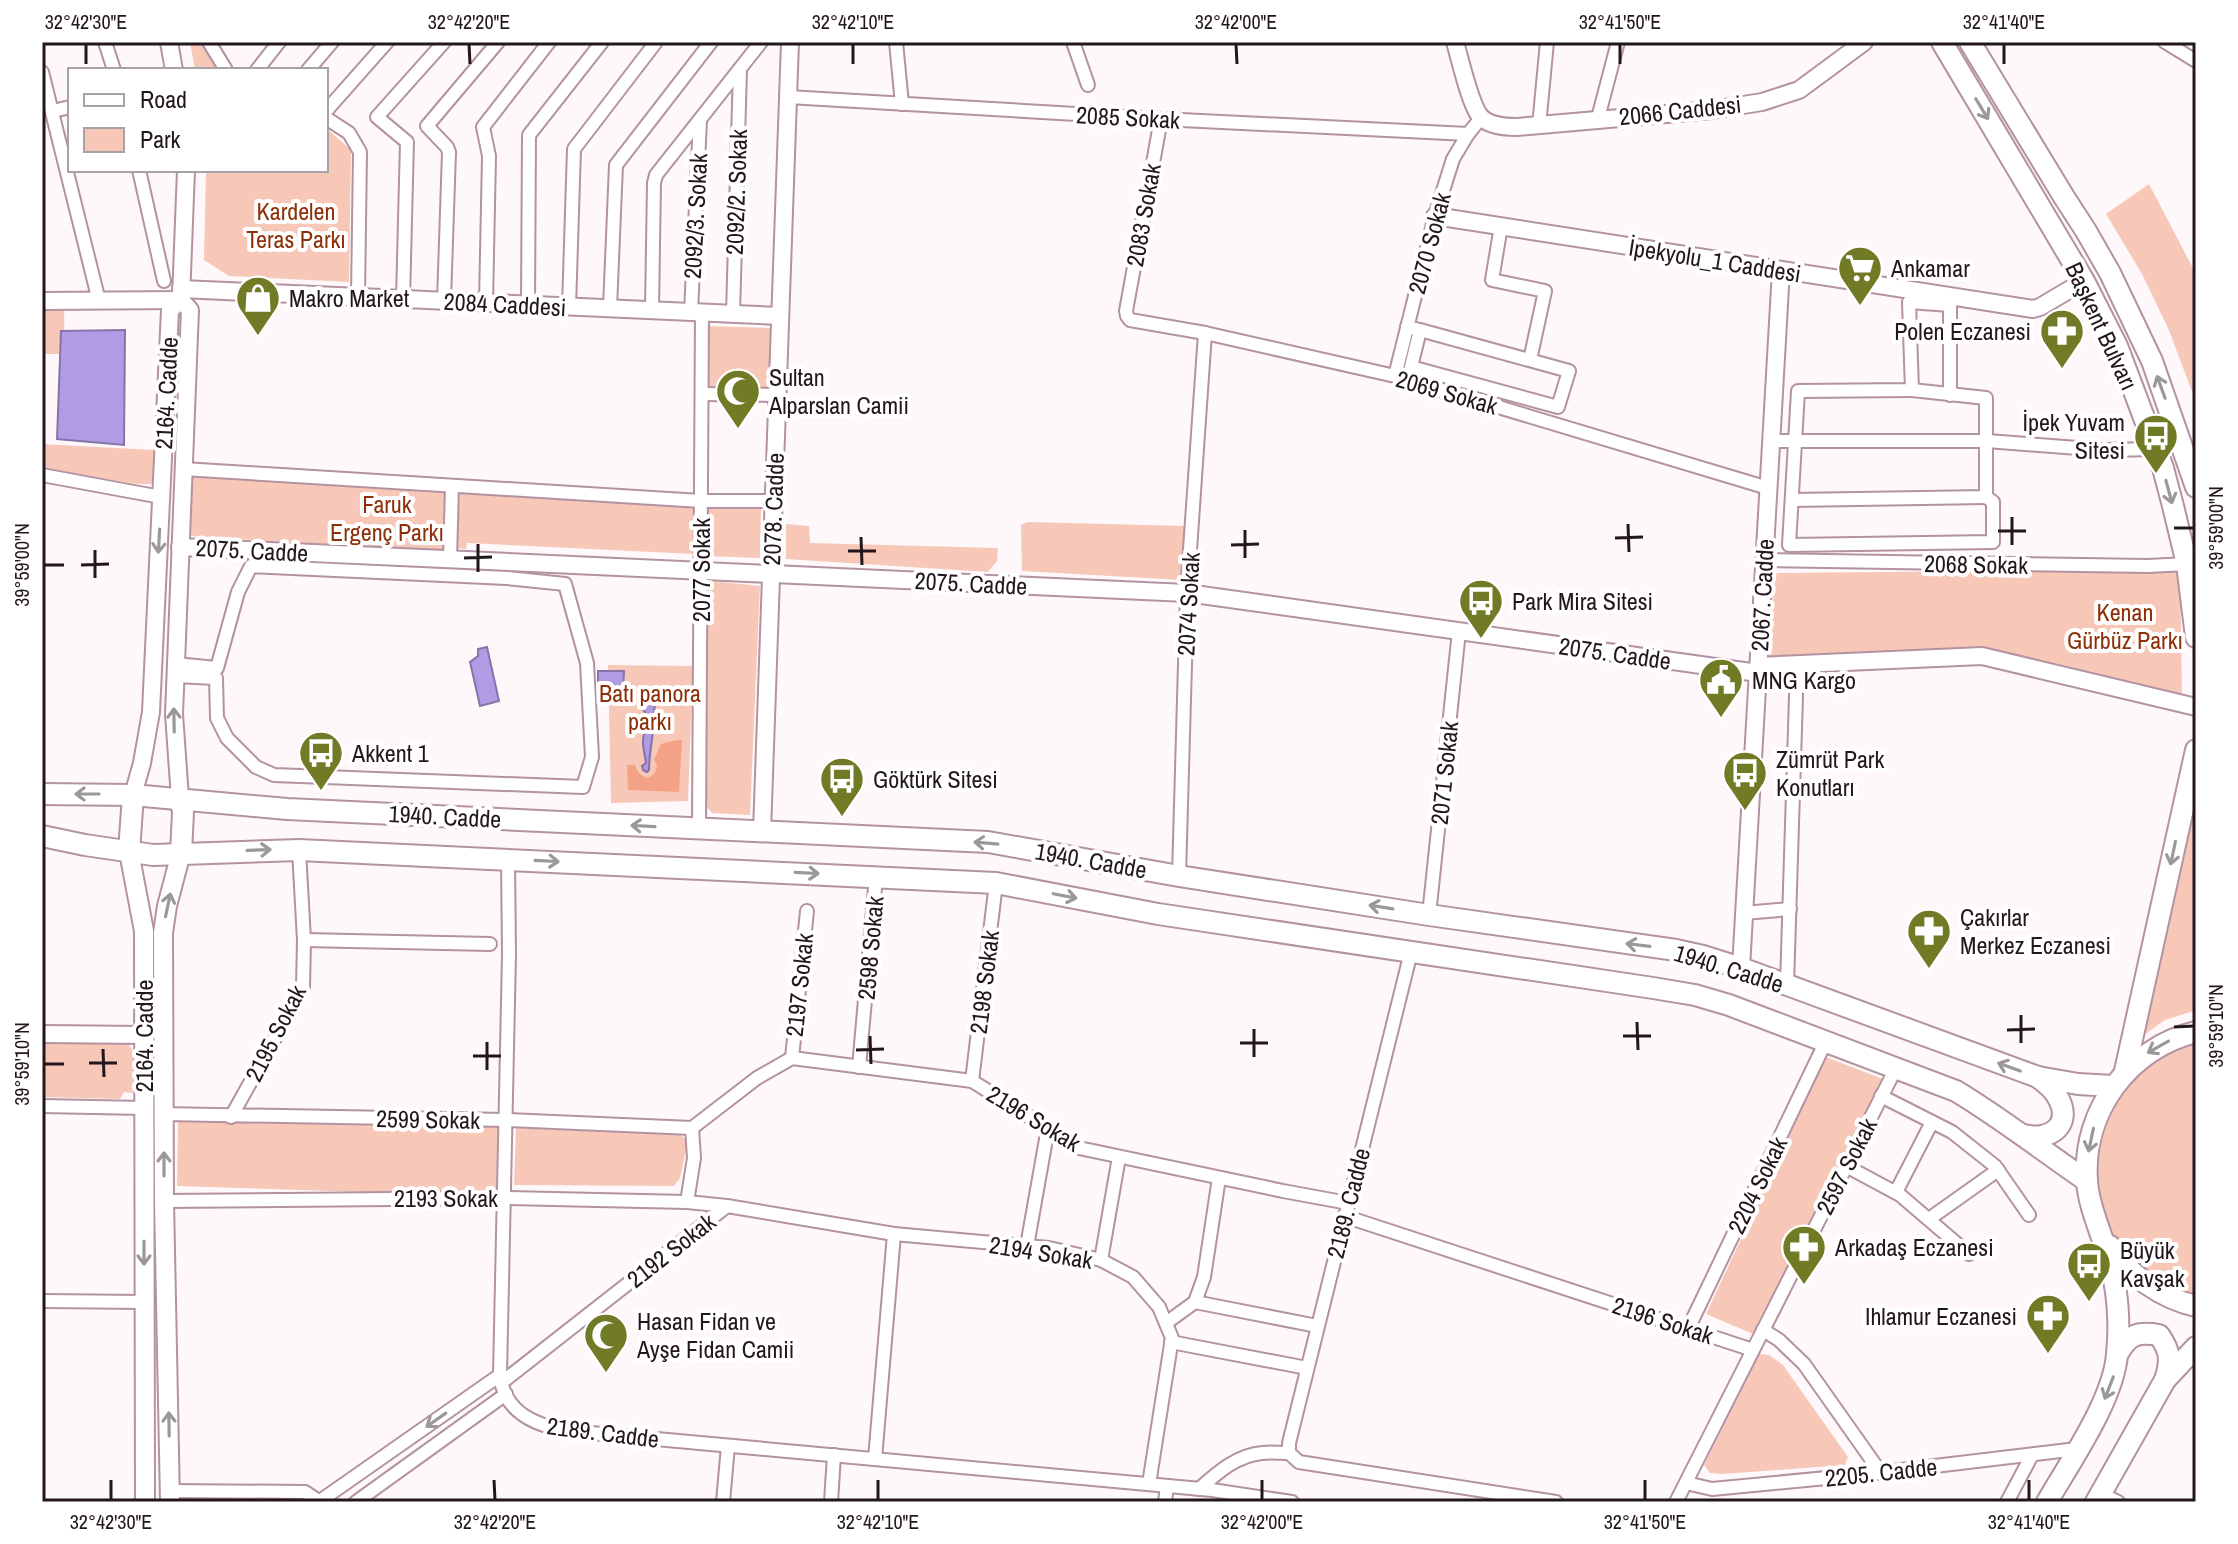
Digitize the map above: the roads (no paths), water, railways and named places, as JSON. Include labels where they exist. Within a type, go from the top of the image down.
[{"type":"main road","name":"Başkent Bulvarı","points":[[1942,42],[2084,281],[2117,346],[2170,494],[2187,564],[2196,637]]},
{"type":"main road","name":"Başkent Bulvarı","points":[[1970,42],[2110,273],[2152,361],[2196,487]]},
{"type":"main road","points":[[2119,1079],[2196,750]]},
{"type":"main road","name":"1940. Cadde","points":[[42,794],[133,795],[287,809],[988,842],[1179,876],[1676,950],[1741,968],[2038,1077],[2078,1084],[2119,1079]]},
{"type":"main road","name":"2164. Cadde","points":[[133,795],[129,852],[144,931],[145,1502]]},
{"type":"main road","name":"2164. Cadde","points":[[170,1497],[163,933],[181,853],[183,812],[180,798]]},
{"type":"main road","name":"1940. Cadde","points":[[42,836],[153,855],[299,850],[996,883],[1158,914],[1695,995],[1956,1091],[2087,1181]]},
{"type":"main road","points":[[2047,1502],[2108,1393],[2117,1355],[2111,1267],[2087,1181],[2088,1148],[2097,1116],[2119,1079],[2150,1050],[2179,1036],[2196,1032]]},
{"type":"main road","points":[[2012,1130],[2038,1138],[2051,1135],[2060,1124],[2062,1111],[2058,1097],[2038,1077]]},
{"type":"main road","points":[[2100,1229],[2127,1268],[2145,1283],[2165,1295],[2196,1306]]},
{"type":"main road","points":[[2105,1499],[2165,1380],[2171,1356],[2159,1335],[2146,1333],[2133,1336],[2117,1355]]},
{"type":"main road","points":[[2165,1380],[2196,1347]]},
{"type":"street","points":[[105,42],[113,68]]},
{"type":"street","points":[[169,42],[174,68]]},
{"type":"street","points":[[224,42],[212,48],[225,68]]},
{"type":"street","points":[[259,68],[279,42]]},
{"type":"street","points":[[310,68],[332,42]]},
{"type":"street","points":[[328,109],[387,42]]},
{"type":"street","points":[[403,299],[407,142],[377,117],[444,42]]},
{"type":"street","points":[[444,301],[448,149],[427,126],[498,42]]},
{"type":"street","points":[[486,303],[489,156],[483,133],[485,121],[549,42]]},
{"type":"street","points":[[528,305],[530,133],[602,42]]},
{"type":"street","points":[[569,307],[572,159],[576,143],[656,42]]},
{"type":"street","points":[[610,308],[616,165],[711,42]]},
{"type":"street","points":[[652,310],[654,183],[661,167],[761,42]]},
{"type":"street","name":"2078. Cadde","points":[[762,831],[790,42]]},
{"type":"street","points":[[896,42],[902,104]]},
{"type":"street","points":[[1073,42],[1088,85]]},
{"type":"street","points":[[1455,42],[1481,118]]},
{"type":"street","points":[[1539,126],[1547,42]]},
{"type":"street","points":[[1598,118],[1618,42]]},
{"type":"street","name":"2066 Caddesi","points":[[1481,118],[1508,127],[1539,126],[1598,118],[1712,110],[1799,90],[1864,42]]},
{"type":"street","points":[[2165,42],[2196,61]]},
{"type":"street","name":"2092/2. Sokak","points":[[733,314],[740,69]]},
{"type":"street","points":[[42,72],[99,301]]},
{"type":"street","name":"2085 Sokak","points":[[788,97],[1468,134]]},
{"type":"street","points":[[53,111],[68,107]]},
{"type":"street","name":"2070 Sokak","points":[[1395,376],[1413,329],[1435,216],[1453,159],[1481,118]]},
{"type":"street","points":[[328,119],[349,133],[360,152],[358,297]]},
{"type":"street","name":"2083 Sokak","points":[[1126,311],[1161,119]]},
{"type":"street","name":"2092/3. Sokak","points":[[696,312],[700,120]]},
{"type":"street","points":[[139,172],[164,281]]},
{"type":"street","points":[[181,295],[186,172]]},
{"type":"street","name":"İpekyolu_1 Caddesi","points":[[1435,216],[2033,309],[2084,281]]},
{"type":"street","points":[[1501,226],[1492,280],[1545,291],[1530,360]]},
{"type":"street","name":"2067. Cadde","points":[[1741,968],[1781,270]]},
{"type":"street","name":"2084 Caddesi","points":[[42,301],[99,301],[181,295],[358,297],[780,316]]},
{"type":"street","name":"2164. Cadde","points":[[133,795],[151,712],[170,310],[181,295],[190,310],[175,670],[174,726],[180,798]]},
{"type":"street","points":[[1912,390],[1909,302],[1950,305],[1950,395]]},
{"type":"street","name":"2069 Sokak","points":[[1126,311],[1130,320],[1205,333],[1395,376],[1768,488]]},
{"type":"street","name":"2077 Sokak","points":[[696,312],[702,394],[699,828]]},
{"type":"street","points":[[1413,329],[1569,371],[1558,407],[1411,367],[1413,329]]},
{"type":"street","name":"2074 Sokak","points":[[1179,876],[1187,593],[1205,333]]},
{"type":"street","points":[[1792,500],[1986,497],[1993,502],[1993,542],[1789,545],[1798,391],[1912,390],[1986,398],[1986,497]]},
{"type":"street","points":[[702,394],[777,395]]},
{"type":"street","points":[[1771,441],[1987,441],[2104,450],[2156,449]]},
{"type":"street","points":[[183,469],[701,501],[774,501]]},
{"type":"street","points":[[42,475],[161,497]]},
{"type":"street","points":[[450,559],[452,486]]},
{"type":"street","name":"2075. Cadde","points":[[180,547],[1187,593],[1758,670],[1797,664],[1982,656],[2196,707]]},
{"type":"street","name":"2068 Sokak","points":[[1764,560],[2187,564]]},
{"type":"street","points":[[251,566],[507,578],[565,584],[587,663],[592,757],[583,787],[274,775],[256,767],[227,738],[217,718],[217,673],[238,592],[251,566]]},
{"type":"street","name":"2071 Sokak","points":[[1429,915],[1459,631]]},
{"type":"street","points":[[1787,985],[1797,664]]},
{"type":"street","points":[[175,670],[217,673]]},
{"type":"street","name":"2195 Sokak","points":[[231,1117],[303,988],[299,850]]},
{"type":"street","points":[[502,1384],[508,859]]},
{"type":"street","name":"2598 Sokak","points":[[859,1067],[876,877]]},
{"type":"street","name":"2198 Sokak","points":[[972,1081],[996,883]]},
{"type":"street","points":[[1744,913],[1790,909]]},
{"type":"street","name":"2197 Sokak","points":[[792,1058],[807,911]]},
{"type":"street","points":[[304,940],[490,944]]},
{"type":"street","name":"2189. Cadde","points":[[1289,1453],[1317,1326],[1411,952]]},
{"type":"street","points":[[42,1034],[144,1035]]},
{"type":"street","name":"2204 Sokak","points":[[1688,1329],[1826,1041]]},
{"type":"street","points":[[687,1202],[694,1158],[692,1128],[757,1078],[792,1058]]},
{"type":"street","name":"2196 Sokak","points":[[792,1058],[972,1081],[1079,1148],[1346,1209],[1753,1350]]},
{"type":"street","name":"2597 Sokak","points":[[1676,1502],[1896,1068]]},
{"type":"street","points":[[1881,1096],[1952,1132],[1998,1170],[2029,1215]]},
{"type":"street","points":[[42,1106],[144,1108]]},
{"type":"street","name":"2599 Sokak","points":[[163,1114],[506,1120],[692,1128]]},
{"type":"street","points":[[1896,1192],[1932,1122]]},
{"type":"street","points":[[1027,1246],[1048,1128]]},
{"type":"street","points":[[1101,1260],[1119,1157]]},
{"type":"street","points":[[1846,1166],[1896,1192],[1969,1254]]},
{"type":"street","points":[[1929,1219],[1998,1170]]},
{"type":"street","points":[[1166,1323],[1195,1302],[1204,1277],[1219,1178]]},
{"type":"street","name":"2193 Sokak","points":[[164,1201],[503,1198],[687,1202],[727,1206]]},
{"type":"street","name":"2194 Sokak","points":[[727,1206],[894,1234],[1049,1248],[1101,1260],[1133,1277],[1159,1307],[1172,1338],[1149,1484]]},
{"type":"street","name":"2192 Sokak","points":[[356,1502],[727,1206]]},
{"type":"street","points":[[875,1459],[894,1234]]},
{"type":"street","points":[[42,1301],[144,1302]]},
{"type":"street","points":[[1195,1302],[1317,1326]]},
{"type":"street","points":[[1763,1330],[1779,1340],[1804,1364],[1881,1473]]},
{"type":"street","points":[[1171,1342],[1307,1368]]},
{"type":"street","name":"2189. Cadde","points":[[502,1384],[519,1413],[535,1424],[558,1430],[1149,1484],[1292,1502]]},
{"type":"street","name":"2192 Sokak","points":[[320,1502],[502,1384]]},
{"type":"street","points":[[723,1502],[728,1446]]},
{"type":"street","name":"2205. Cadde","points":[[1686,1483],[1712,1489],[1881,1473],[2077,1449]]},
{"type":"street","points":[[1207,1493],[1228,1465],[1262,1452],[1289,1453],[1299,1462],[1479,1496],[1556,1502]]},
{"type":"street","points":[[831,1502],[834,1455]]},
{"type":"street","points":[[2007,1502],[2032,1455]]},
{"type":"street","points":[[1165,1502],[1167,1486]]},
{"type":"street","points":[[170,1497],[305,1492],[320,1502]]},
{"type":"place","name":"Ankamar","points":[[1860,307]]},
{"type":"place","name":"Makro Market","points":[[258,337]]},
{"type":"place","name":"Polen Eczanesi","points":[[2062,370]]},
{"type":"place","name":"Sultan Alparslan Camii","points":[[738,430]]},
{"type":"place","name":"İpek Yuvam Sitesi","points":[[2156,475]]},
{"type":"place","name":"Park Mira Sitesi","points":[[1481,640]]},
{"type":"place","name":"MNG Kargo","points":[[1721,719]]},
{"type":"place","name":"Akkent 1","points":[[321,792]]},
{"type":"place","name":"Zümrüt Park Konutları","points":[[1745,812]]},
{"type":"place","name":"Göktürk Sitesi","points":[[842,818]]},
{"type":"place","name":"Çakırlar Merkez Eczanesi","points":[[1929,970]]},
{"type":"place","name":"Arkadaş Eczanesi","points":[[1804,1286]]},
{"type":"place","name":"Büyük Kavşak","points":[[2089,1303]]},
{"type":"place","name":"Ihlamur Eczanesi","points":[[2048,1355]]},
{"type":"place","name":"Hasan Fidan ve Ayşe Fidan Camii","points":[[606,1374]]},
{"type":"park label","name":"Kardelen Teras Parkı","points":[[296,225]]},
{"type":"park label","name":"Faruk Ergenç Parkı","points":[[387,518]]},
{"type":"park label","name":"Kenan Gürbüz Parkı","points":[[2125,626]]},
{"type":"park label","name":"Batı panora parkı","points":[[650,707]]}]
